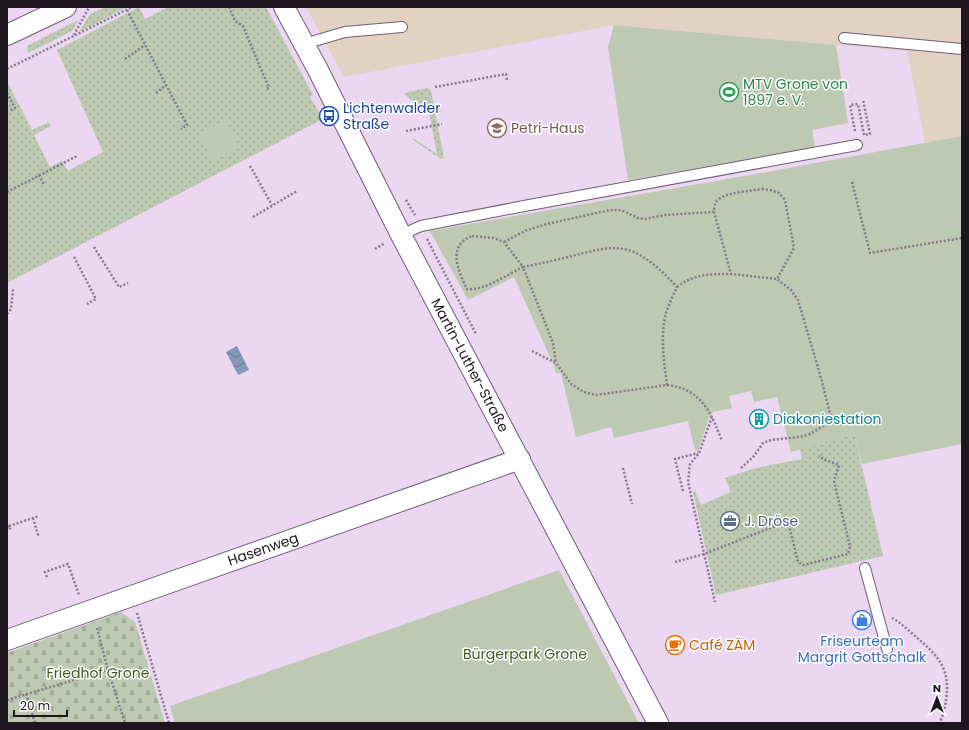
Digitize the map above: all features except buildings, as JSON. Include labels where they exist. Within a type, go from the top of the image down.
[{"type":"street","points":[[7,35],[66,7]]},
{"type":"street","name":"Martin-Luther-Straße","points":[[284,7],[338,108],[401,235],[658,723]]},
{"type":"street","name":"Hasenweg","points":[[8,637],[132,596],[520,459]]},
{"type":"lane","points":[[304,44],[345,32],[402,27]]},
{"type":"lane","points":[[844,38],[962,49]]},
{"type":"lane","points":[[401,235],[421,226],[857,145]]},
{"type":"lane","points":[[865,568],[887,649]]},
{"type":"path","points":[[74,36],[89,7]]},
{"type":"path","points":[[7,69],[132,7]]},
{"type":"path","points":[[228,7],[235,21],[243,26],[250,47],[269,88],[266,89]]},
{"type":"path","points":[[127,10],[187,125],[181,129]]},
{"type":"path","points":[[125,59],[145,45]]},
{"type":"path","points":[[435,87],[506,74],[507,80]]},
{"type":"path","points":[[156,93],[166,85]]},
{"type":"path","points":[[7,93],[15,108],[9,111]]},
{"type":"path","points":[[857,145],[850,105],[858,104],[864,135],[870,134],[863,100]]},
{"type":"path","points":[[406,131],[442,124]]},
{"type":"path","points":[[7,192],[77,156]]},
{"type":"path","points":[[250,166],[272,205]]},
{"type":"path","points":[[39,175],[44,185]]},
{"type":"path","points":[[852,182],[870,253],[962,238]]},
{"type":"path","points":[[731,274],[714,212],[716,201],[724,196],[762,189],[779,193],[785,200],[794,248],[777,279]]},
{"type":"path","points":[[253,217],[297,191]]},
{"type":"path","points":[[504,242],[527,230],[540,226],[610,210],[621,210],[638,218],[714,212]]},
{"type":"path","points":[[677,287],[662,270],[634,252],[618,248],[605,248],[523,267],[486,286],[473,290],[467,289],[458,268],[456,260],[457,250],[466,238],[476,236],[493,238],[504,242],[523,267],[553,343],[556,363],[571,384],[584,392],[596,395],[667,385],[677,386],[699,398],[712,417],[722,442]]},
{"type":"path","points":[[94,247],[119,287],[128,283]]},
{"type":"path","points":[[74,258],[96,299],[87,304]]},
{"type":"path","points":[[667,385],[664,364],[664,324],[666,312],[677,287],[683,282],[700,275],[731,274],[777,279],[791,290],[798,300],[832,421],[803,436],[771,440],[763,443],[754,456],[741,468]]},
{"type":"path","points":[[7,314],[11,310],[13,289]]},
{"type":"path","points":[[532,351],[556,363]]},
{"type":"path","points":[[712,417],[699,453],[690,464],[688,482],[715,602]]},
{"type":"path","points":[[683,490],[675,459],[699,453]]},
{"type":"path","points":[[675,562],[704,554],[788,521],[798,562],[803,564],[848,554],[850,547],[834,481],[839,465],[825,460],[820,456]]},
{"type":"path","points":[[623,468],[632,504]]},
{"type":"path","points":[[11,531],[8,526],[39,516]]},
{"type":"path","points":[[33,518],[38,535],[36,536]]},
{"type":"path","points":[[47,577],[45,572],[68,564],[88,611],[125,723]]},
{"type":"path","points":[[132,596],[169,723]]},
{"type":"path","points":[[875,608],[895,619],[930,649],[942,663],[947,682],[947,694],[945,708],[938,723]]},
{"type":"path","points":[[7,700],[108,670]]},
{"type":"path","points":[[26,694],[35,723]]},
{"type":"shaded area","points":[[306,7],[962,7],[962,136],[925,143],[907,51],[614,25],[344,77]]},
{"type":"green space","points":[[106,7],[127,7],[79,32],[90,14]]},
{"type":"green space","points":[[139,7],[145,19],[168,7],[266,7],[313,95],[310,97],[323,119],[7,283],[7,81],[32,130],[49,122],[51,126],[34,135],[50,167],[62,161],[68,171],[103,152],[57,50]]},
{"type":"green space","points":[[78,20],[72,31],[28,53],[27,46]]},
{"type":"green space","name":"MTV Grone von 1897 e. V.","points":[[614,25],[836,45],[848,123],[812,130],[815,148],[628,180],[608,47]]},
{"type":"green space","points":[[428,88],[431,90],[444,158],[441,159],[413,140],[413,138],[437,154],[429,112],[405,95],[407,92]]},
{"type":"green space","points":[[226,120],[240,148],[213,161],[199,133]]},
{"type":"green space","points":[[962,136],[962,444],[862,464],[854,434],[791,452],[777,397],[754,402],[751,391],[729,396],[732,408],[713,412],[709,418],[698,451],[695,450],[688,421],[614,438],[611,427],[576,437],[561,373],[556,373],[514,277],[468,300],[430,231],[789,168]]},
{"type":"green space","points":[[854,433],[883,556],[716,595],[693,492],[695,491],[701,505],[731,492],[725,478],[756,468],[802,459],[800,449]]},
{"type":"green space","name":"Bürgerpark Grone","points":[[559,570],[639,723],[175,723],[170,706]]},
{"type":"green space","name":"Friedhof Grone","points":[[121,612],[135,622],[165,723],[7,723],[7,653]]},
{"type":"water","points":[[237,346],[249,370],[238,375],[226,352]]},
{"type":"place","name":"MTV Grone von 1897 e. V.","points":[[729,92]]},
{"type":"place","name":"Lichtenwalder Straße","points":[[329,116]]},
{"type":"place","name":"Petri-Haus","points":[[497,128]]},
{"type":"place","name":"Diakoniestation","points":[[759,419]]},
{"type":"place","name":"J. Dröse","points":[[730,521]]},
{"type":"place","name":"Friseurteam Margrit Gottschalk","points":[[862,620]]},
{"type":"place","name":"Café ZÄM","points":[[675,645]]}]
